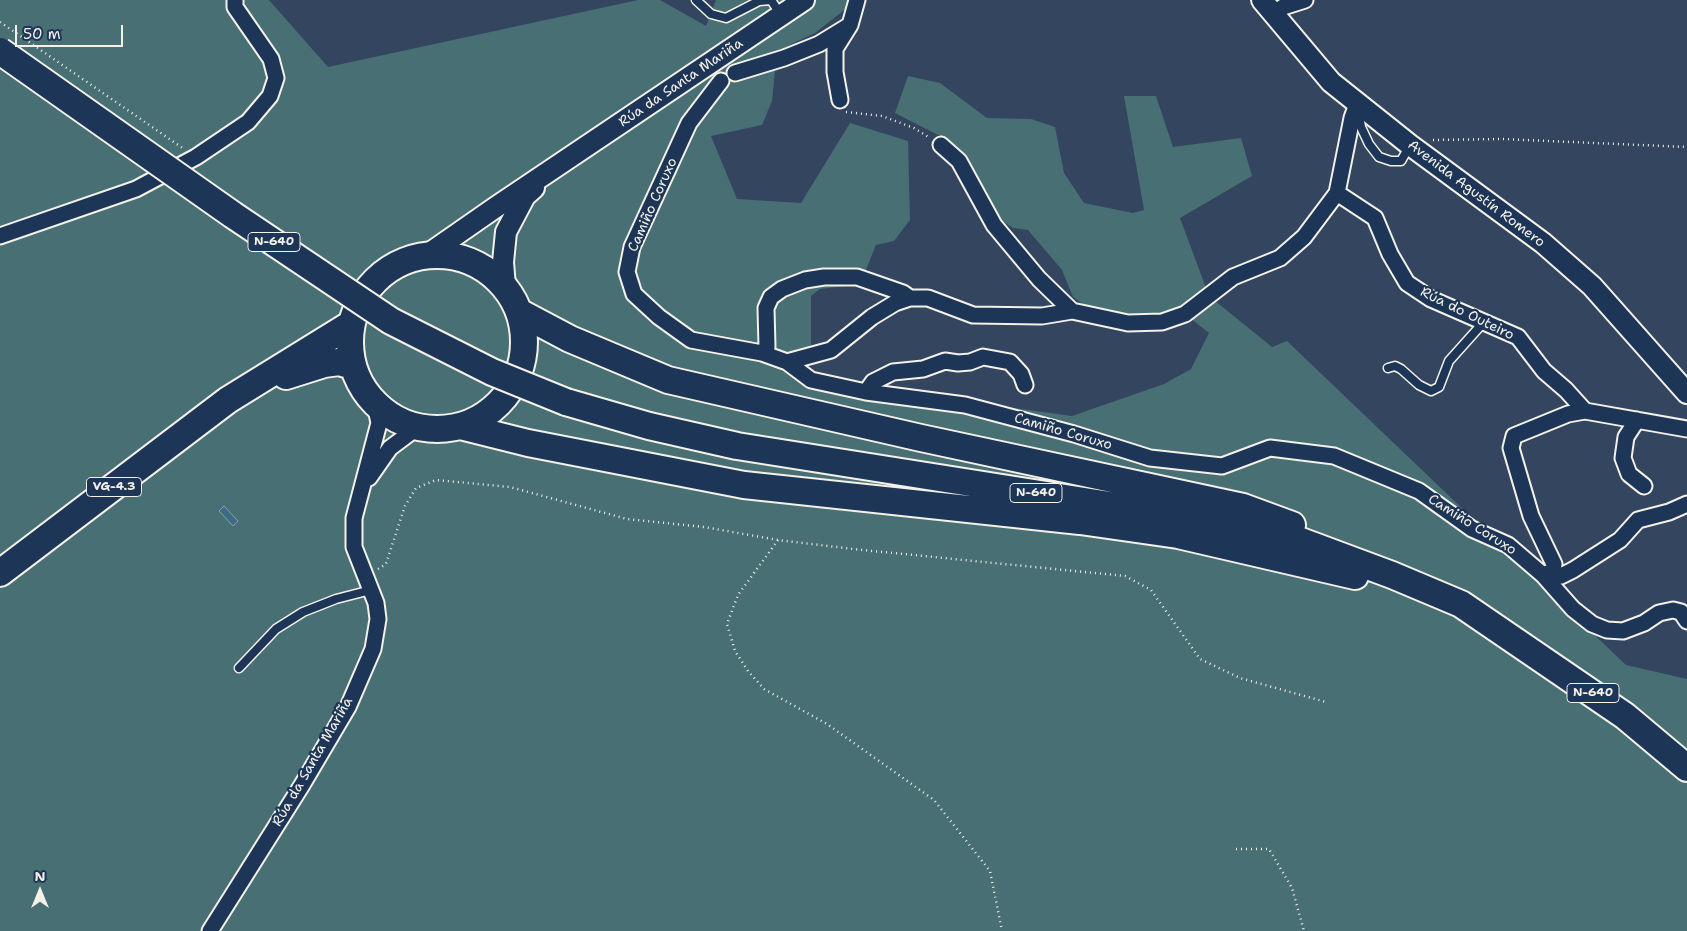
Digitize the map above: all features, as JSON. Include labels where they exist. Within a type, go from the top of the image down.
[{"type":"highway","name":"N-640","points":[[0,51],[233,215],[391,321],[492,372],[566,402],[649,426],[737,446],[1198,519],[1298,540],[1392,575],[1452,601],[1494,625],[1625,716],[1687,768]]},
{"type":"highway","points":[[428,255],[451,256],[474,263],[494,276],[505,288],[519,312],[524,340],[519,372],[509,392],[495,407],[477,419],[460,426],[441,429],[418,427],[396,419],[375,404],[362,387],[353,366],[349,348],[354,313],[369,287],[381,275],[403,262],[428,255]]},
{"type":"highway","points":[[519,312],[570,339],[668,380],[921,438],[1243,507],[1407,567],[1479,606],[1494,625]]},
{"type":"highway","name":"VG-4.3","points":[[0,573],[228,400],[351,324]]},
{"type":"highway","name":"VG-4.3","points":[[228,400],[310,367],[339,362],[353,366]]},
{"type":"highway","points":[[460,426],[528,443],[744,485],[1080,521],[1178,534],[1360,577],[1444,613],[1494,625]]},
{"type":"street","points":[[0,236],[136,189],[196,157],[248,122],[270,96],[276,78],[271,59],[235,7],[235,0]]},
{"type":"street","name":"Rúa da Santa Mariña","points":[[428,255],[444,246],[496,206],[558,167],[698,70],[804,0]]},
{"type":"street","points":[[840,100],[834,72],[835,50],[850,25],[857,0]]},
{"type":"street","points":[[1267,7],[1283,7],[1305,0]]},
{"type":"street","name":"Avenida Agustín Romero","points":[[1267,7],[1332,82],[1357,104],[1543,244],[1592,286],[1687,393]]},
{"type":"street","points":[[698,70],[710,78],[721,81],[735,73],[784,58],[819,44],[850,25]]},
{"type":"street","points":[[732,48],[736,56],[735,73]]},
{"type":"street","name":"Camiño Coruxo","points":[[721,81],[689,124],[632,248],[627,272],[634,294],[659,318],[691,340],[762,353],[787,362],[812,380],[866,392],[965,405],[1074,434],[1150,458],[1222,466],[1270,448],[1334,456],[1419,491],[1472,529],[1508,545],[1548,573],[1573,609],[1592,624],[1607,630],[1623,631],[1644,623],[1659,613],[1672,610],[1682,612],[1687,621]]},
{"type":"street","points":[[787,362],[831,350],[872,317],[894,303],[910,298],[928,298],[973,315],[1042,316],[1072,311],[1128,323],[1162,322],[1185,314],[1233,278],[1280,258],[1304,238],[1337,193],[1352,118],[1357,104]]},
{"type":"street","points":[[941,145],[959,161],[994,225],[1040,279],[1072,311]]},
{"type":"street","name":"Rúa da Santa Mariña","points":[[505,288],[503,262],[506,232],[525,196],[558,167]]},
{"type":"street","name":"Rúa do Outeiro","points":[[1337,193],[1375,218],[1390,254],[1407,283],[1431,299],[1518,337],[1544,372],[1566,390],[1585,412]]},
{"type":"street","points":[[762,353],[767,347],[766,308],[771,297],[782,289],[805,280],[824,276],[857,277],[903,293],[910,298]]},
{"type":"street","points":[[866,392],[873,382],[893,372],[923,369],[945,361],[970,362],[983,357],[1010,362],[1021,374],[1025,385]]},
{"type":"street","name":"Rúa da Santa Mariña","points":[[210,931],[302,785],[348,707],[373,649],[378,619],[376,603],[354,547],[354,518],[379,423],[375,404]]},
{"type":"street","points":[[1687,429],[1585,412],[1568,414],[1514,436],[1511,448],[1532,516],[1554,564],[1548,573],[1561,576],[1620,540],[1638,520],[1669,512],[1687,504]]},
{"type":"street","points":[[1637,420],[1626,437],[1623,458],[1629,474],[1644,486]]},
{"type":"street","name":"Rúa da Santa Mariña","points":[[360,495],[376,465],[390,448],[418,427]]},
{"type":"lane","points":[[696,0],[711,14],[726,18],[759,1],[771,0],[781,16]]},
{"type":"lane","points":[[1357,104],[1361,127],[1369,144],[1380,157],[1390,161],[1401,161],[1410,145]]},
{"type":"lane","points":[[1388,368],[1395,366],[1419,385],[1431,391],[1439,388],[1449,361],[1483,323]]},
{"type":"lane","points":[[239,668],[276,629],[304,612],[369,584]]},
{"type":"path","points":[[0,22],[196,157]]},
{"type":"path","points":[[840,100],[844,112],[882,116],[914,128],[941,145]]},
{"type":"path","points":[[1410,145],[1421,140],[1502,140],[1687,147]]},
{"type":"path","points":[[369,584],[386,564],[405,506],[416,488],[436,480],[510,487],[627,519],[704,527],[778,540],[1125,576],[1151,590],[1200,658],[1240,678],[1326,702]]},
{"type":"path","points":[[778,540],[738,596],[727,624],[735,651],[748,671],[764,689],[828,724],[934,800],[990,871],[1002,931]]},
{"type":"path","points":[[1236,849],[1269,849],[1292,888],[1302,930]]},
{"type":"green space","points":[[0,0],[269,0],[328,67],[638,0],[660,0],[706,26],[716,0],[857,0],[815,33],[777,51],[772,101],[762,125],[711,136],[737,199],[801,203],[850,123],[908,141],[910,220],[894,241],[876,245],[865,272],[845,286],[820,289],[811,296],[811,345],[805,352],[813,380],[1072,416],[1164,384],[1191,369],[1209,333],[1185,314],[1135,317],[1092,310],[1073,297],[1062,270],[1028,230],[1013,228],[998,218],[964,156],[944,138],[895,113],[908,76],[940,83],[987,118],[1031,119],[1055,127],[1064,173],[1084,203],[1133,213],[1144,210],[1124,96],[1156,96],[1173,147],[1241,138],[1252,176],[1180,218],[1209,296],[1272,347],[1287,341],[1626,665],[1687,679],[1687,931],[0,931]]},
{"type":"water","points":[[224,506],[238,521],[233,526],[219,511]]}]
